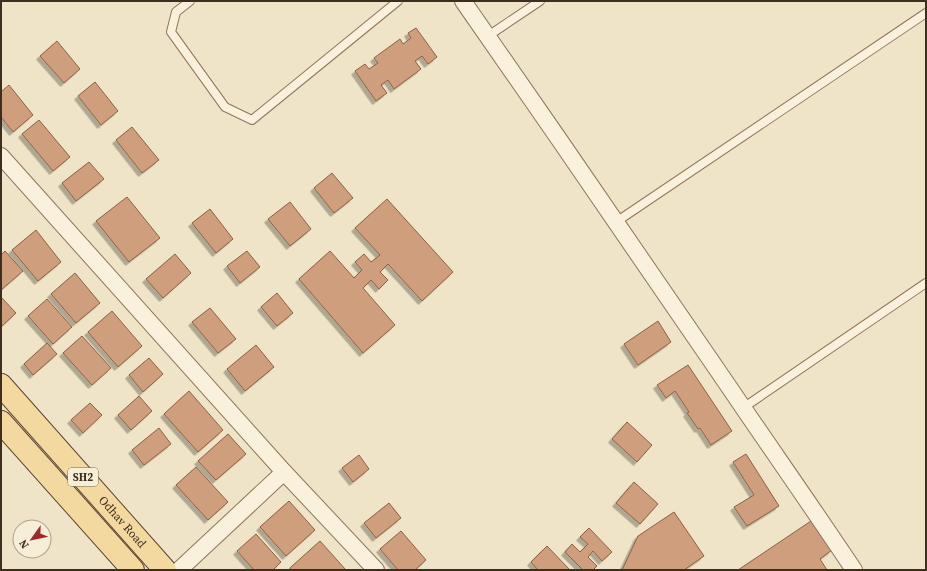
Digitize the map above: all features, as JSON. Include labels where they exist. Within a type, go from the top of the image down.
[{"type":"main road","name":"Odhav Road","points":[[1,385],[165,570]]},
{"type":"main road","name":"Odhav Road","points":[[1,422],[133,570]]},
{"type":"street","points":[[463,1],[800,489],[854,570]]},
{"type":"street","points":[[1,156],[284,472],[376,570]]},
{"type":"street","points":[[179,570],[284,472]]},
{"type":"lane","points":[[190,1],[176,12],[171,32],[225,107],[252,120],[398,1]]},
{"type":"lane","points":[[488,36],[540,1]]},
{"type":"lane","points":[[616,222],[926,13]]},
{"type":"lane","points":[[743,408],[926,283]]},
{"type":"building","points":[[416,28],[437,57],[428,64],[422,56],[415,61],[421,69],[394,89],[388,80],[381,85],[387,93],[376,101],[355,71],[365,64],[369,69],[378,63],[374,58],[400,39],[403,44],[411,38],[408,33]]},
{"type":"building","points":[[57,41],[80,69],[64,83],[40,56]]},
{"type":"building","points":[[95,82],[118,111],[101,125],[78,96]]},
{"type":"building","points":[[9,85],[33,115],[13,132],[1,117],[1,92]]},
{"type":"building","points":[[39,120],[70,157],[53,171],[22,134]]},
{"type":"building","points":[[132,127],[159,160],[142,173],[116,140]]},
{"type":"building","points":[[89,162],[104,179],[76,201],[62,183]]},
{"type":"building","points":[[332,173],[353,198],[334,213],[314,188]]},
{"type":"building","points":[[127,197],[160,238],[129,262],[96,221]]},
{"type":"building","points":[[387,199],[453,272],[422,301],[388,264],[380,272],[388,280],[379,289],[371,280],[363,288],[395,325],[363,353],[299,279],[330,251],[354,278],[362,270],[355,262],[364,254],[371,262],[380,255],[355,228]]},
{"type":"building","points":[[290,202],[311,229],[290,246],[268,219]]},
{"type":"building","points":[[210,209],[233,239],[216,253],[192,223]]},
{"type":"building","points":[[36,230],[61,262],[38,281],[12,250]]},
{"type":"building","points":[[5,251],[23,271],[1,290],[1,255]]},
{"type":"building","points":[[247,251],[260,267],[240,283],[227,266]]},
{"type":"building","points":[[175,254],[191,273],[163,298],[146,279]]},
{"type":"building","points":[[75,273],[100,303],[76,323],[51,294]]},
{"type":"building","points":[[277,293],[293,313],[277,326],[261,307]]},
{"type":"building","points":[[1,297],[16,313],[1,327]]},
{"type":"building","points":[[47,299],[72,327],[53,344],[28,316]]},
{"type":"building","points":[[210,308],[236,339],[218,353],[192,322]]},
{"type":"building","points":[[112,311],[142,346],[118,367],[88,332]]},
{"type":"building","points":[[658,321],[671,342],[638,365],[624,344]]},
{"type":"building","points":[[82,336],[111,368],[92,385],[63,353]]},
{"type":"building","points":[[47,343],[57,354],[33,375],[24,364]]},
{"type":"building","points":[[256,345],[274,367],[245,391],[227,369]]},
{"type":"building","points":[[149,358],[163,374],[143,392],[129,375]]},
{"type":"building","points":[[688,365],[732,431],[711,445],[700,428],[698,429],[687,413],[689,412],[675,391],[666,398],[657,385]]},
{"type":"building","points":[[189,391],[223,430],[198,452],[164,414]]},
{"type":"building","points":[[139,396],[152,411],[131,430],[118,415]]},
{"type":"building","points":[[90,403],[102,415],[83,433],[71,420]]},
{"type":"building","points":[[627,422],[652,445],[637,462],[612,439]]},
{"type":"building","points":[[159,428],[171,444],[144,465],[132,450]]},
{"type":"building","points":[[228,434],[246,454],[216,480],[198,461]]},
{"type":"building","points":[[746,454],[779,506],[747,526],[734,507],[754,495],[733,462]]},
{"type":"building","points":[[359,455],[369,469],[353,482],[342,468]]},
{"type":"building","points":[[196,467],[228,502],[208,520],[176,485]]},
{"type":"building","points":[[634,482],[658,504],[640,524],[616,503]]},
{"type":"building","points":[[289,501],[315,530],[286,556],[260,527]]},
{"type":"building","points":[[389,503],[401,518],[376,538],[364,523]]},
{"type":"building","points":[[674,512],[704,556],[684,570],[622,570],[638,536]]},
{"type":"building","points":[[811,521],[832,550],[820,559],[827,570],[738,570]]},
{"type":"building","points":[[589,528],[612,552],[602,561],[593,551],[588,557],[597,566],[593,570],[583,570],[565,552],[572,544],[580,552],[588,544],[580,537]]},
{"type":"building","points":[[401,531],[426,560],[415,570],[398,570],[380,549]]},
{"type":"building","points":[[256,534],[281,562],[273,570],[254,570],[237,551]]},
{"type":"building","points":[[320,541],[346,570],[291,570],[290,568]]},
{"type":"building","points":[[547,546],[570,570],[538,570],[531,562]]}]
